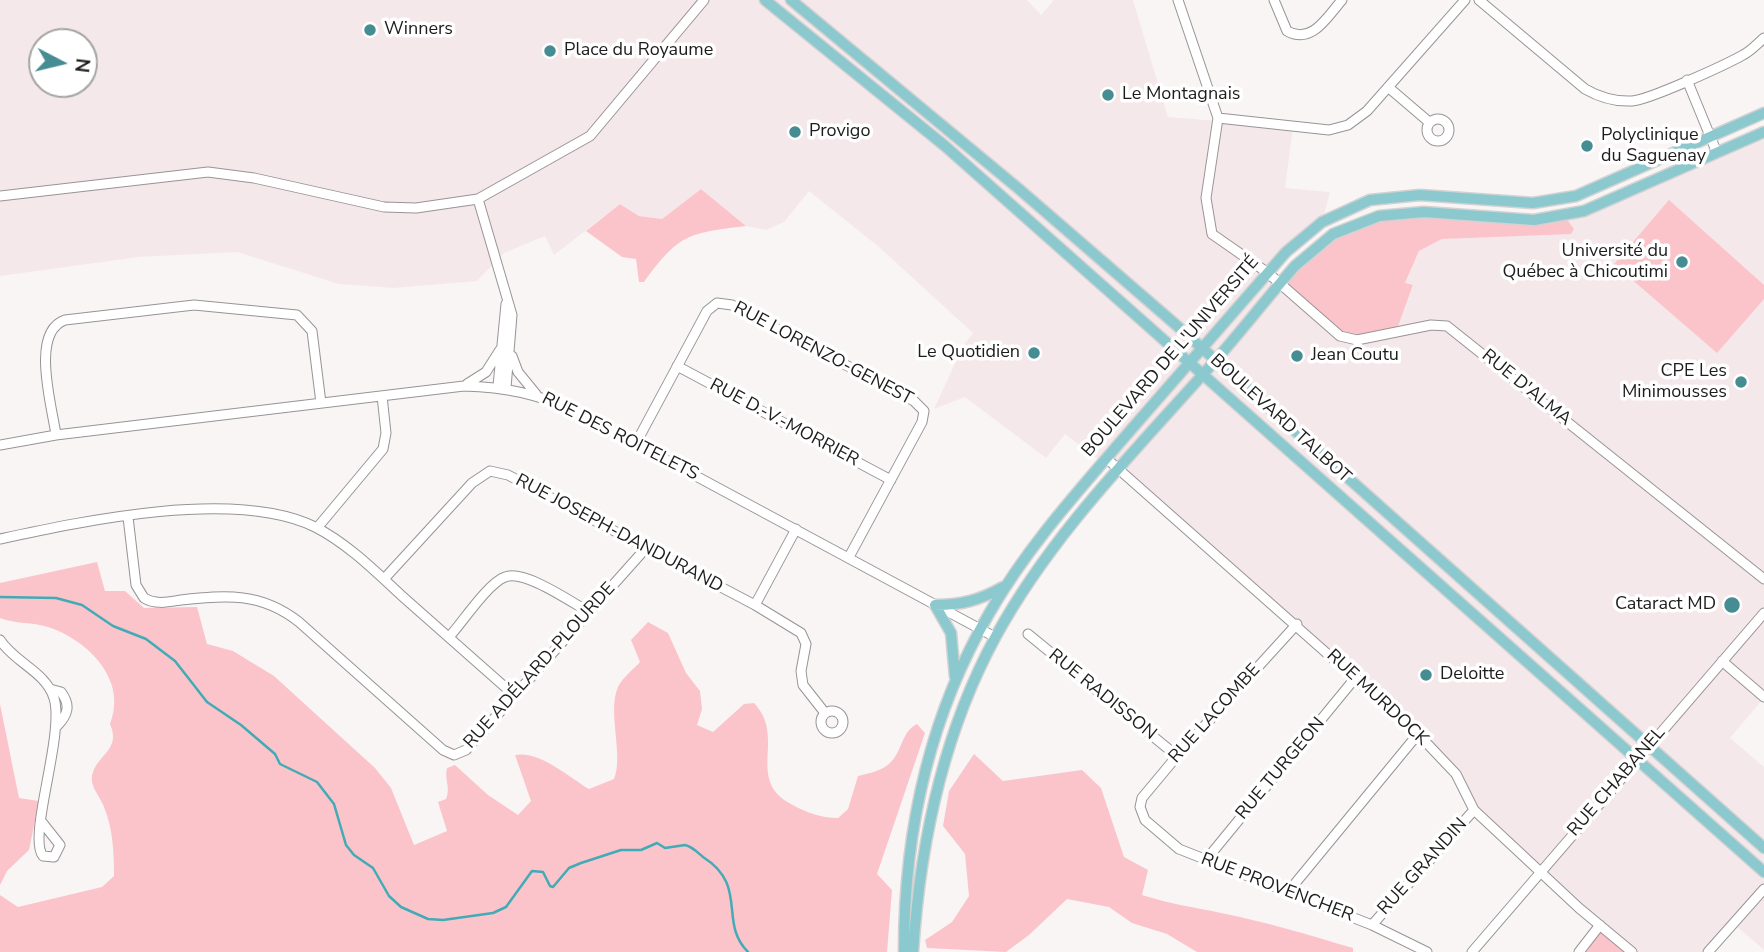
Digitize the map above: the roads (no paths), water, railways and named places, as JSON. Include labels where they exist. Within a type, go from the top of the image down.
[{"type":"main road","name":"BOULEVARD TALBOT","points":[[765,0],[916,122],[1764,872]]},
{"type":"main road","name":"BOULEVARD TALBOT","points":[[791,0],[1019,189],[1764,848]]},
{"type":"main road","name":"BOULEVARD DE L'UNIVERSITÉ","points":[[904,952],[904,907],[917,801],[928,757],[955,681],[980,630],[1006,586],[1052,522],[1268,273],[1322,222],[1363,202],[1420,195],[1516,203],[1561,200],[1591,190],[1764,113]]},
{"type":"main road","name":"BOULEVARD DE L'UNIVERSITÉ","points":[[913,952],[924,849],[936,794],[967,698],[995,637],[1028,583],[1118,469],[1203,375],[1279,284],[1313,249],[1334,234],[1364,220],[1409,212],[1515,220],[1565,216],[1593,207],[1764,132]]},
{"type":"main road","points":[[955,681],[956,658],[951,633],[935,605],[959,605],[980,600],[1006,586]]},
{"type":"street","points":[[0,196],[198,172],[254,178],[384,207],[416,208],[478,199],[590,136],[704,0]]},
{"type":"street","points":[[1178,0],[1218,118],[1329,130],[1348,125],[1367,111],[1465,0]]},
{"type":"street","points":[[1274,0],[1283,25],[1294,35],[1314,32],[1342,0]]},
{"type":"street","points":[[1479,0],[1584,89],[1598,97],[1635,101],[1745,54],[1764,38]]},
{"type":"street","points":[[1687,80],[1717,153]]},
{"type":"street","points":[[1388,87],[1429,122]]},
{"type":"street","name":"RUE D'ALMA","points":[[1218,118],[1206,198],[1212,234],[1268,273],[1340,336],[1357,340],[1431,325],[1447,326],[1764,579]]},
{"type":"street","points":[[478,199],[512,315],[502,387]]},
{"type":"street","name":"RUE LORENZO-GENEST","points":[[636,443],[711,305],[724,302],[890,388],[920,405],[924,416],[849,557]]},
{"type":"street","points":[[56,435],[45,343],[51,328],[65,320],[194,305],[290,313],[304,319],[312,331],[321,403]]},
{"type":"street","points":[[464,386],[486,372],[507,343]]},
{"type":"street","points":[[507,343],[518,372],[537,395]]},
{"type":"street","name":"RUE D.-V.-MORRIER","points":[[677,366],[891,480]]},
{"type":"street","name":"RUE DES ROITELETS","points":[[0,445],[56,435],[464,386],[502,387],[537,395],[636,443],[995,637]]},
{"type":"street","points":[[317,528],[383,449],[386,433],[382,396]]},
{"type":"street","name":"RUE MURDOCK","points":[[1106,458],[1297,624],[1418,734],[1456,774],[1474,810],[1632,952]]},
{"type":"street","name":"RUE JOSEPH-DANDURAND","points":[[384,579],[472,483],[489,471],[508,475],[755,605],[805,638],[801,671],[803,685],[825,713]]},
{"type":"street","points":[[0,539],[81,523],[217,509],[253,510],[317,528],[384,579],[514,695]]},
{"type":"street","name":"RUE ADÉLARD-PLOURDE","points":[[128,517],[136,585],[145,598],[161,603],[234,595],[275,605],[299,622],[449,754],[466,750],[646,548]]},
{"type":"street","points":[[755,605],[796,529]]},
{"type":"street","points":[[449,637],[499,580],[513,575],[526,578],[589,612]]},
{"type":"street","name":"RUE CHABANEL","points":[[1472,952],[1764,613]]},
{"type":"street","name":"RUE LACOMBE","points":[[1140,807],[1142,798],[1177,756],[1297,624]]},
{"type":"street","name":"RUE RADISSON","points":[[1028,635],[1177,756]]},
{"type":"street","points":[[0,640],[51,689],[57,726],[41,821]]},
{"type":"street","points":[[1722,661],[1764,696]]},
{"type":"street","name":"RUE TURGEON","points":[[1206,860],[1356,677]]},
{"type":"street","points":[[1288,892],[1418,734]]},
{"type":"street","name":"RUE PROVENCHER","points":[[1140,807],[1146,820],[1179,849],[1372,925],[1427,952]]},
{"type":"street","name":"RUE GRANDIN","points":[[1372,925],[1474,810]]},
{"type":"street","points":[[1708,952],[1764,890]]},
{"type":"street","points":[[1579,952],[1600,925]]},
{"type":"waterway","points":[[0,597],[56,598],[82,605],[113,626],[146,639],[175,661],[207,702],[241,725],[275,754],[280,764],[317,782],[334,804],[346,845],[354,855],[373,868],[389,896],[401,907],[428,919],[443,920],[493,913],[506,907],[532,871],[543,872],[553,887],[569,868],[621,850],[641,850],[657,843],[665,848],[685,845],[717,868],[725,880],[730,892],[735,929],[748,952]]},
{"type":"place","name":"Winners","points":[[370,30]]},
{"type":"place","name":"Place du Royaume","points":[[550,51]]},
{"type":"place","name":"Le Montagnais","points":[[1108,95]]},
{"type":"place","name":"Provigo","points":[[795,132]]},
{"type":"place","name":"Polyclinique du Saguenay","points":[[1587,146]]},
{"type":"place","name":"Université du Québec à Chicoutimi","points":[[1682,262]]},
{"type":"place","name":"Le Quotidien","points":[[1034,353]]},
{"type":"place","name":"Jean Coutu","points":[[1297,356]]},
{"type":"place","name":"CPE Les Minimousses","points":[[1741,382]]},
{"type":"place","name":"Cataract MD","points":[[1732,605]]},
{"type":"place","name":"Deloitte","points":[[1426,675]]}]
